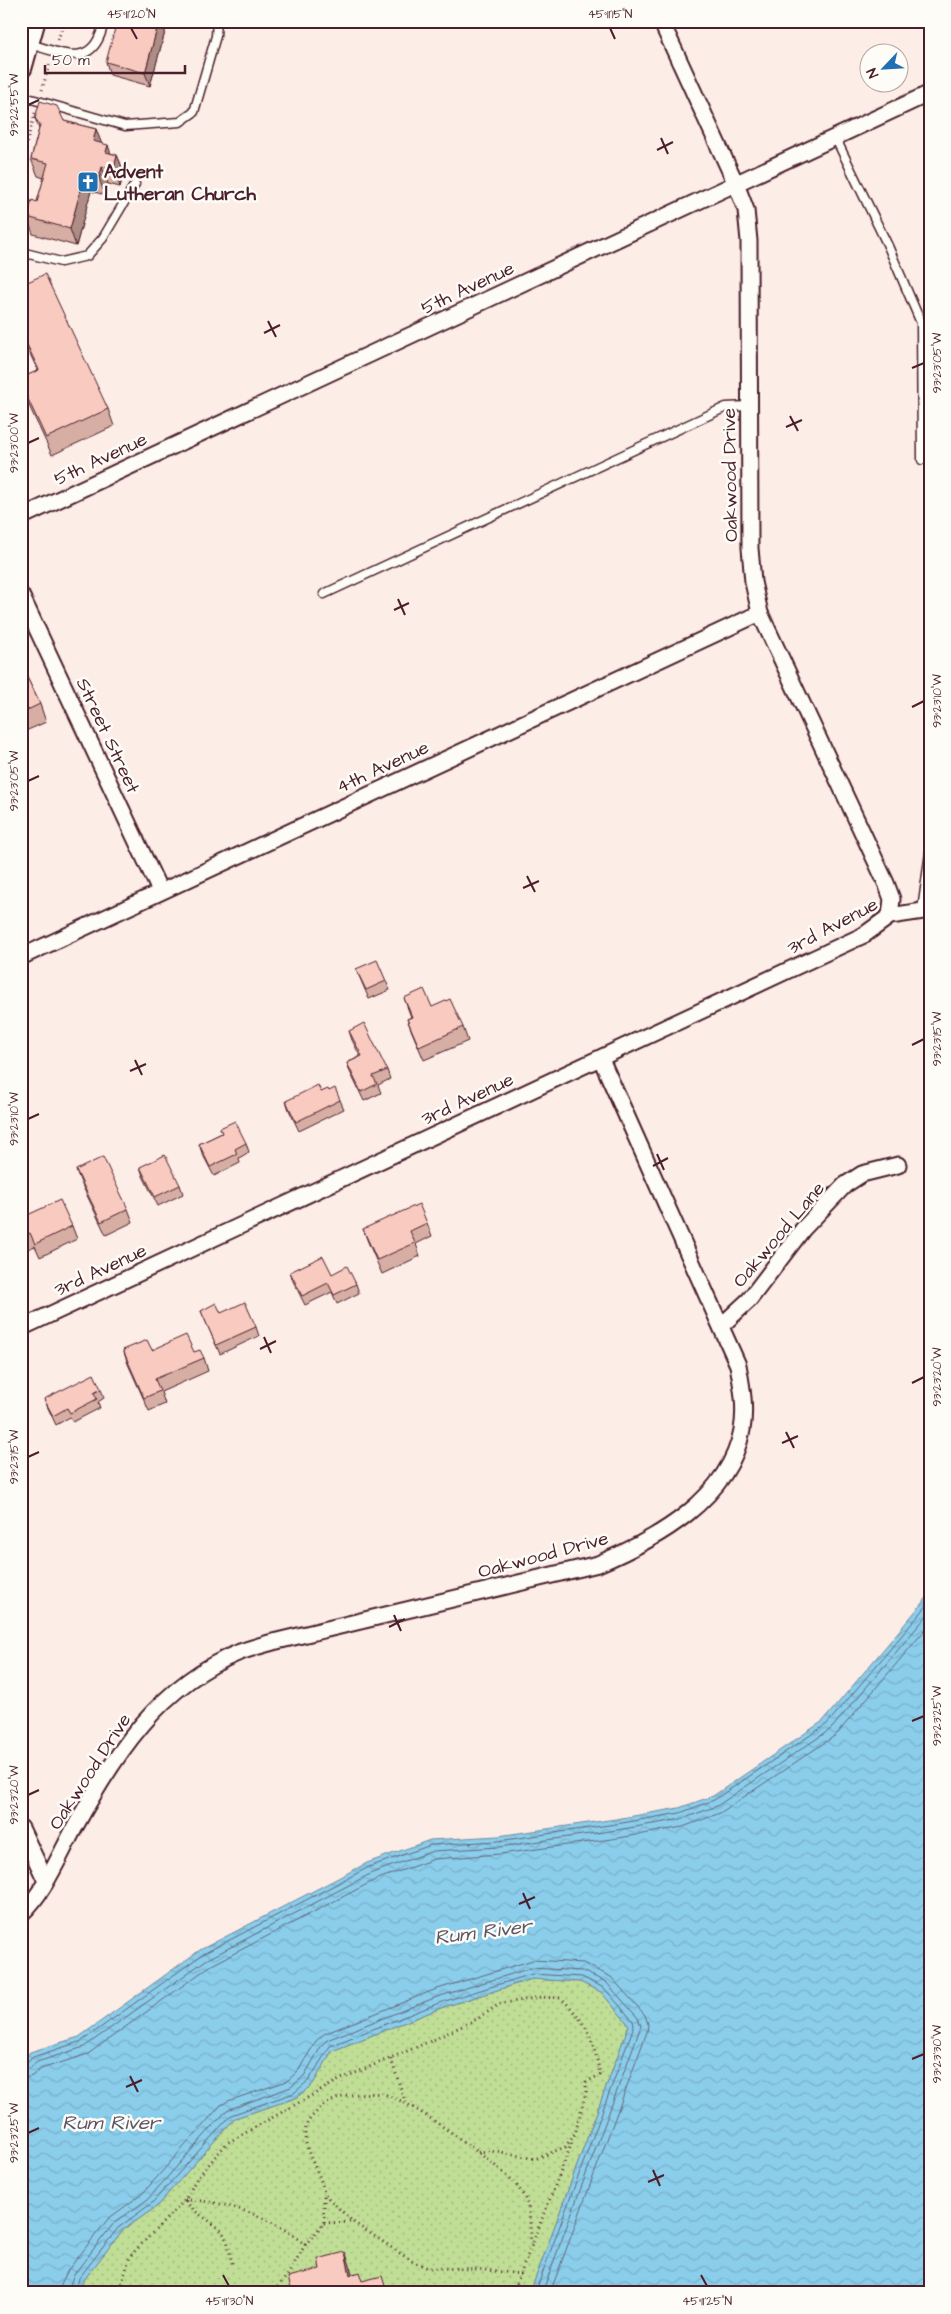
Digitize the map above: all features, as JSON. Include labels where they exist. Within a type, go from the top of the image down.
[{"type":"main road","points":[[21,67],[34,21]]},
{"type":"street","name":"Oakwood Drive","points":[[661,21],[736,184],[746,210],[749,241],[748,406],[750,548],[753,582],[760,613],[886,883],[892,900],[890,916]]},
{"type":"street","name":"5th Avenue","points":[[21,517],[930,93]]},
{"type":"street","name":"Street Street","points":[[21,595],[30,620],[160,891]]},
{"type":"street","name":"4th Avenue","points":[[21,957],[760,613]]},
{"type":"street","name":"3rd Avenue","points":[[21,1328],[864,935],[890,916],[926,910]]},
{"type":"street","name":"Oakwood Drive","points":[[21,1914],[46,1881],[78,1821],[140,1725],[166,1699],[203,1672],[240,1652],[273,1642],[598,1564],[632,1548],[693,1508],[710,1492],[728,1468],[736,1451],[742,1430],[744,1409],[742,1387],[735,1359],[601,1059]]},
{"type":"street","name":"Oakwood Lane","points":[[721,1326],[749,1300],[804,1229],[845,1184],[862,1174],[898,1165]]},
{"type":"street","points":[[21,1828],[46,1881]]},
{"type":"lane","points":[[28,44],[79,57],[95,45],[102,32],[104,21]]},
{"type":"lane","points":[[21,96],[125,126],[180,122],[194,112],[216,36],[217,21]]},
{"type":"lane","points":[[835,137],[888,246],[921,323],[922,460]]},
{"type":"lane","points":[[21,252],[61,262],[87,256],[103,238],[135,184]]},
{"type":"lane","points":[[324,594],[726,407],[748,406]]},
{"type":"lane","points":[[926,910],[930,852]]},
{"type":"path","points":[[119,2293],[130,2256],[185,2200],[197,2178],[227,2143],[341,2079],[391,2059],[479,2018],[499,2004],[541,1997],[561,1998],[580,2018],[591,2038],[600,2075],[586,2082],[575,2134],[513,2293]]},
{"type":"path","points":[[391,2059],[406,2104]]},
{"type":"path","points":[[272,2293],[287,2276],[305,2245],[324,2223],[323,2182],[308,2149],[305,2133],[310,2118],[328,2102],[359,2094],[383,2094],[406,2104],[434,2121],[515,2183],[527,2202],[531,2246]]},
{"type":"path","points":[[476,2152],[496,2151],[535,2159],[565,2147],[575,2134]]},
{"type":"path","points":[[324,2194],[353,2222],[412,2261],[428,2268],[477,2269],[520,2274]]},
{"type":"path","points":[[185,2200],[208,2200],[238,2209],[292,2233],[305,2245]]},
{"type":"path","points":[[185,2200],[191,2209],[211,2222],[225,2236],[232,2264]]},
{"type":"path","points":[[324,2223],[353,2222]]},
{"type":"green space","points":[[532,1979],[580,1982],[601,1992],[629,2025],[530,2293],[78,2293],[83,2281],[122,2231],[156,2207],[235,2118],[296,2098],[313,2084],[332,2051],[441,2008]]},
{"type":"water","name":"Rum River","points":[[930,1594],[930,2293],[530,2293],[629,2025],[601,1992],[580,1982],[532,1979],[441,2008],[332,2051],[313,2084],[296,2098],[235,2118],[156,2207],[122,2231],[83,2281],[78,2293],[21,2293],[21,2062],[30,2052],[79,2037],[200,1950],[367,1863],[430,1840],[498,1836],[616,1819],[679,1808],[713,1796],[823,1721]]},
{"type":"building","points":[[117,21],[159,21],[145,73],[106,62]]},
{"type":"building","name":"Advent Lutheran Church","points":[[40,101],[57,106],[64,121],[96,129],[93,141],[108,145],[106,152],[117,155],[114,169],[102,167],[99,178],[85,174],[70,229],[27,217],[32,200],[37,202],[48,163],[31,159],[40,125],[35,118]]},
{"type":"building","points":[[45,274],[108,409],[46,438],[21,384],[21,378],[39,370],[21,332],[21,285]]},
{"type":"building","points":[[21,665],[40,704],[21,713]]},
{"type":"building","points":[[377,960],[386,981],[366,990],[356,969]]},
{"type":"building","points":[[424,989],[432,1007],[450,999],[463,1027],[419,1047],[407,1019],[412,1017],[404,998]]},
{"type":"building","points":[[364,1023],[387,1070],[373,1076],[377,1084],[361,1092],[347,1063],[362,1056],[349,1031]]},
{"type":"building","points":[[318,1085],[321,1092],[335,1088],[340,1100],[296,1122],[286,1101]]},
{"type":"building","points":[[235,1121],[246,1143],[235,1149],[237,1154],[210,1167],[199,1144],[222,1133],[220,1128]]},
{"type":"building","points":[[165,1155],[180,1185],[155,1197],[140,1167]]},
{"type":"building","points":[[103,1157],[128,1209],[101,1222],[76,1170]]},
{"type":"building","points":[[60,1200],[72,1226],[35,1244],[30,1233],[21,1237],[21,1218]]},
{"type":"building","points":[[419,1204],[427,1223],[410,1231],[415,1243],[377,1260],[363,1229]]},
{"type":"building","points":[[323,1256],[332,1274],[347,1266],[356,1284],[334,1295],[328,1283],[302,1296],[290,1272]]},
{"type":"building","points":[[245,1302],[256,1327],[216,1345],[201,1311],[216,1303],[221,1313]]},
{"type":"building","points":[[186,1335],[194,1352],[200,1350],[204,1358],[155,1379],[160,1391],[144,1398],[123,1350],[147,1340],[152,1350]]},
{"type":"building","points":[[94,1374],[101,1389],[94,1393],[97,1399],[70,1413],[67,1408],[53,1416],[44,1399]]},
{"type":"building","points":[[345,2252],[350,2275],[359,2272],[362,2281],[382,2276],[387,2293],[300,2293],[300,2291],[292,2293],[288,2277],[320,2269],[318,2259]]},
{"type":"place","name":"Advent Lutheran Church","points":[[88,182]]}]
